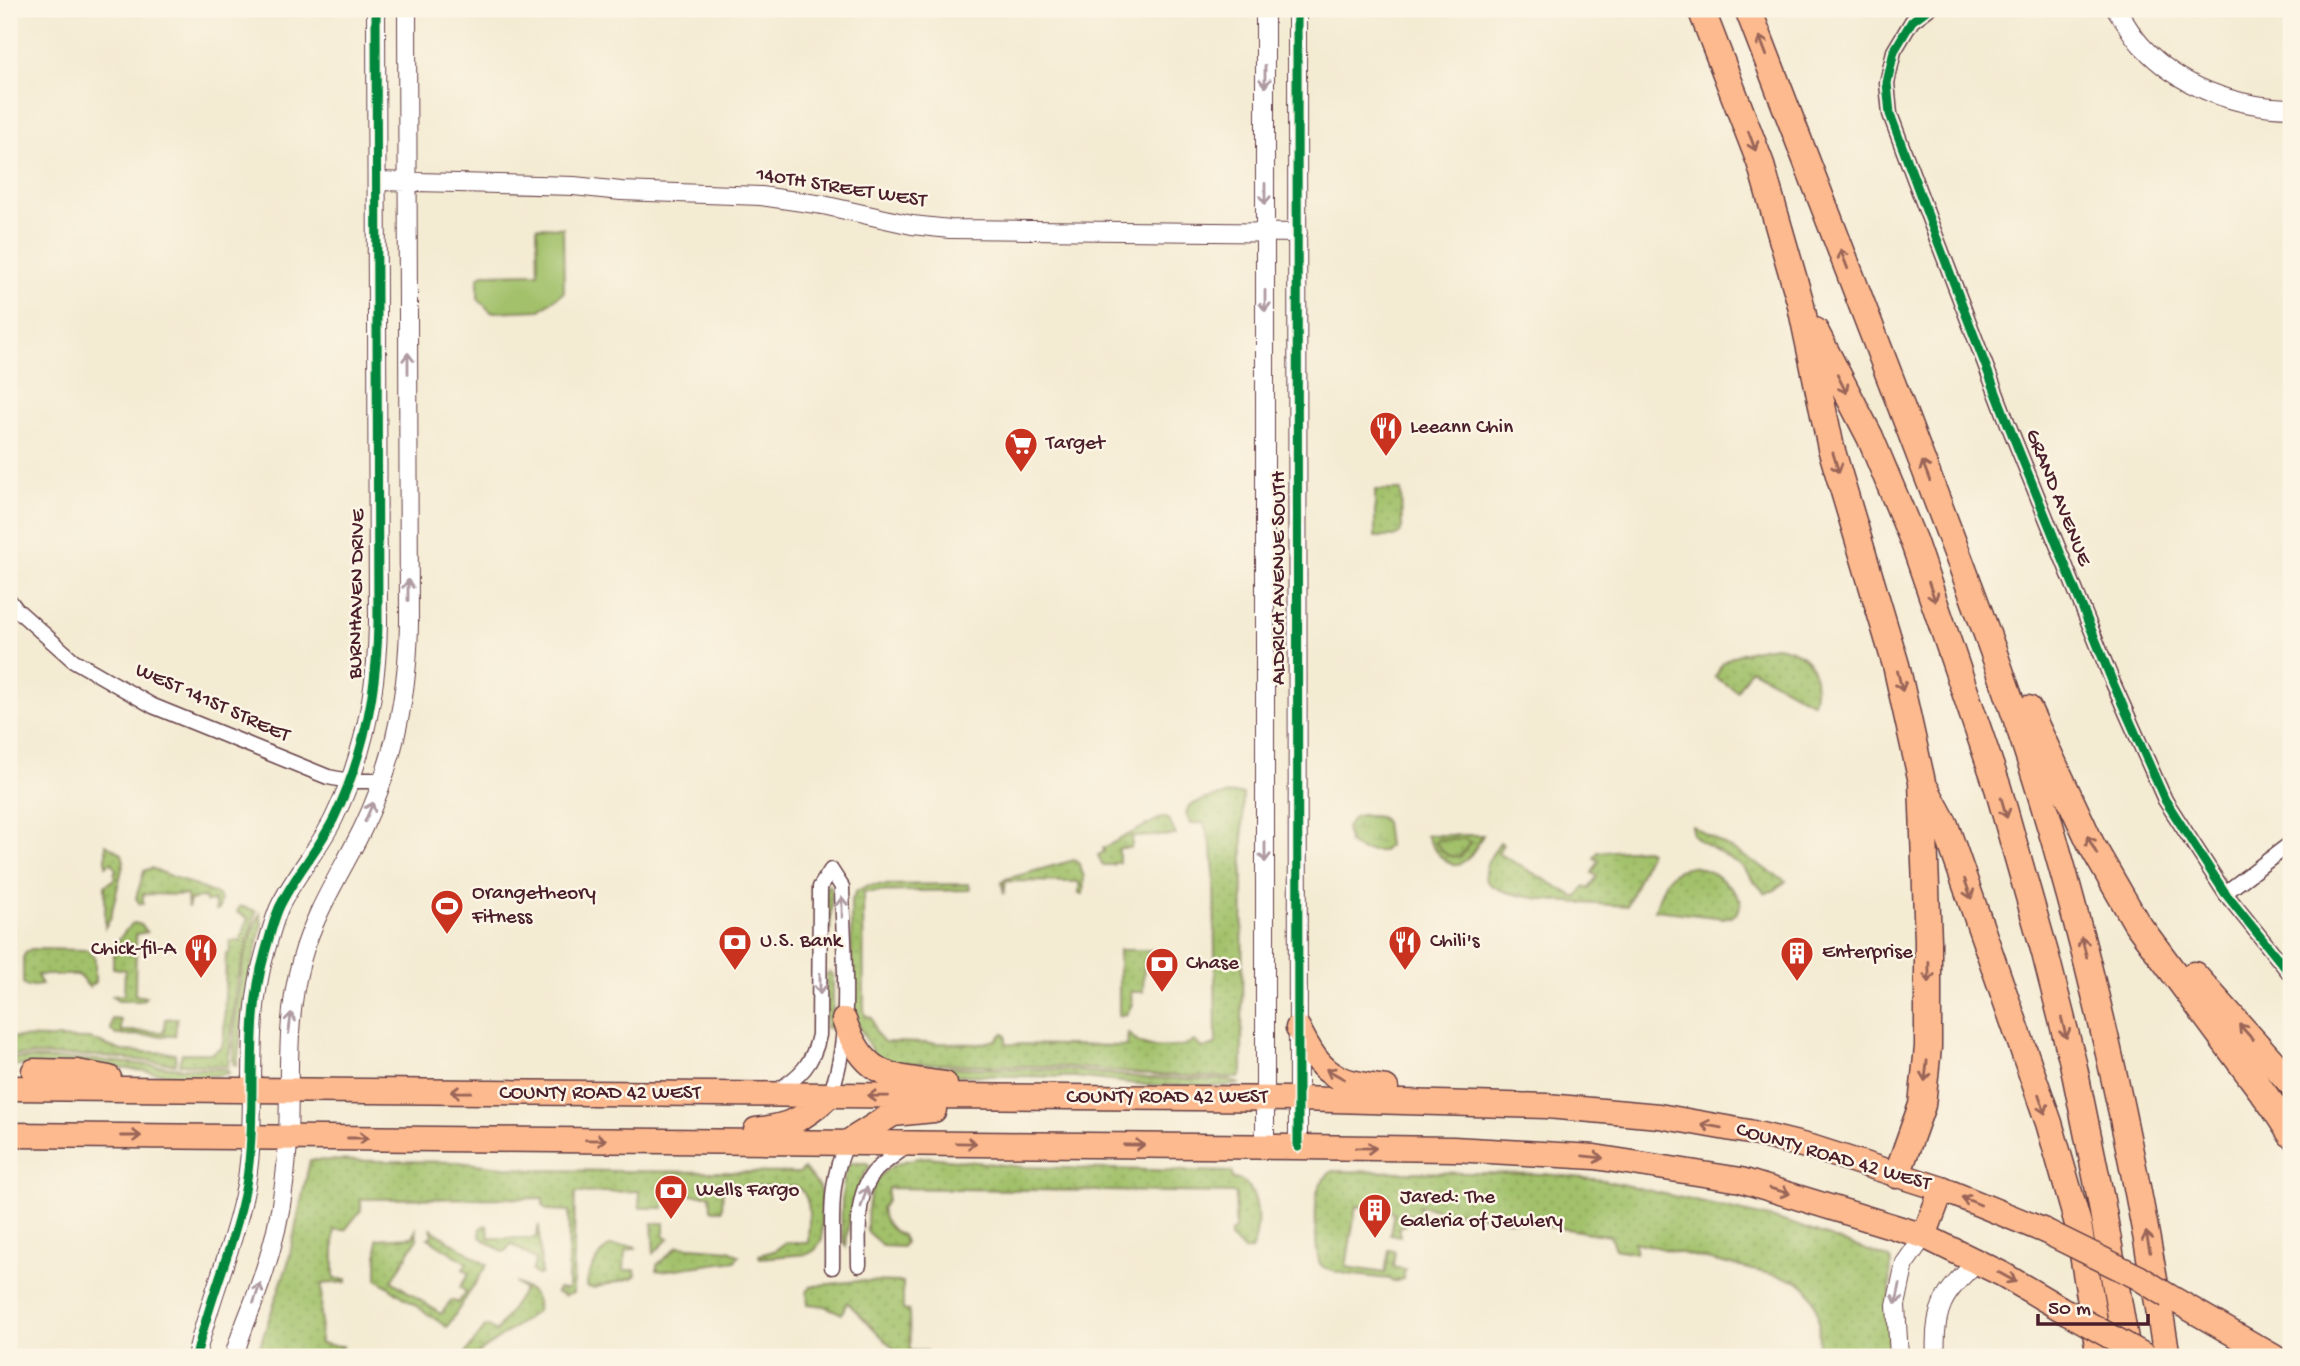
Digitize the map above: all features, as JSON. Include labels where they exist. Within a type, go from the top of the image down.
[{"type":"highway","points":[[1701,9],[1760,162],[1800,301],[1831,447],[1896,665],[1922,782],[1928,941],[1928,1047],[1922,1105],[1897,1175]]},
{"type":"highway","points":[[1748,9],[1950,535],[2025,746],[2085,948],[2127,1132],[2167,1357]]},
{"type":"highway","points":[[1800,301],[1870,438],[1913,540],[1998,788],[2073,1063],[2101,1199],[2128,1357]]},
{"type":"highway","points":[[1950,535],[2075,812],[2110,878],[2153,947],[2273,1106],[2291,1134]]},
{"type":"highway","points":[[1922,782],[1945,825],[2049,1123],[2078,1224],[2100,1357]]},
{"type":"highway","points":[[2110,878],[2291,1083]]},
{"type":"highway","points":[[844,1020],[859,1052],[880,1072],[1040,1097]]},
{"type":"highway","points":[[1298,1028],[1312,1056],[1322,1067],[1355,1084],[1547,1106]]},
{"type":"highway","points":[[9,1071],[77,1072],[176,1091]]},
{"type":"highway","name":"COUNTY ROAD 42 WEST","points":[[9,1088],[1265,1099],[1547,1106],[1659,1116],[1749,1132],[1814,1149],[1942,1189],[2045,1231],[2137,1277],[2274,1357]]},
{"type":"highway","points":[[650,1141],[779,1128],[799,1121],[829,1096]]},
{"type":"highway","points":[[848,1142],[893,1114],[1040,1097]]},
{"type":"highway","points":[[9,1135],[1265,1146],[1543,1153],[1645,1164],[1741,1180],[1924,1236],[1977,1262],[2147,1357]]},
{"type":"highway","points":[[1924,1236],[1942,1189]]},
{"type":"street","name":"BURNHAVEN DRIVE","points":[[196,1357],[240,1212],[246,1183],[250,1137],[252,1020],[257,984],[278,909],[334,819],[360,755],[374,691],[377,659],[376,9]]},
{"type":"street","points":[[234,1357],[278,1220],[290,1137],[290,1020],[302,958],[314,923],[363,828],[383,781],[405,691],[408,658],[407,9]]},
{"type":"street","name":"ALDRICH AVENUE SOUTH","points":[[1265,9],[1265,1146]]},
{"type":"street","name":"ALDRICH AVENUE SOUTH","points":[[1297,9],[1298,1147]]},
{"type":"street","name":"GRAND AVENUE","points":[[1928,9],[1912,21],[1894,51],[1887,83],[1890,114],[2008,424],[2113,683],[2165,800],[2225,893],[2291,975]]},
{"type":"street","points":[[2116,9],[2140,44],[2158,61],[2186,80],[2215,96],[2291,108]]},
{"type":"street","name":"140TH STREET WEST","points":[[377,181],[574,186],[621,191],[761,196],[823,205],[912,225],[950,229],[1298,233]]},
{"type":"street","name":"WEST 141ST STREET","points":[[9,600],[16,610],[73,660],[153,706],[328,777],[383,781]]},
{"type":"street","points":[[2225,893],[2291,843]]},
{"type":"street","points":[[771,1095],[793,1080],[816,1053],[819,1035],[820,887],[831,870],[842,887],[844,1020],[837,1077],[829,1096]]},
{"type":"street","points":[[832,1266],[834,1182],[841,1155],[848,1142]]},
{"type":"street","points":[[859,1265],[859,1214],[864,1192],[875,1171],[911,1143]]},
{"type":"street","points":[[1899,1357],[1896,1305],[1905,1263],[1924,1236]]},
{"type":"street","points":[[1936,1357],[1938,1321],[1943,1299],[1952,1285],[1977,1262]]},
{"type":"green space","points":[[537,227],[563,228],[564,292],[540,310],[491,312],[478,299],[478,278],[483,274],[538,273]]},
{"type":"green space","points":[[1375,490],[1401,490],[1402,527],[1400,533],[1394,537],[1375,537]]},
{"type":"green space","points":[[1775,646],[1797,652],[1810,664],[1815,681],[1813,703],[1751,669],[1737,691],[1715,677],[1729,659],[1749,651]]},
{"type":"green space","points":[[1243,794],[1242,1072],[1239,1078],[1150,1075],[1070,1067],[891,1063],[875,1057],[852,1012],[851,902],[856,891],[869,885],[969,884],[970,890],[863,892],[864,1009],[865,1015],[872,1018],[876,1033],[884,1042],[980,1044],[996,1040],[1003,1033],[1006,1036],[1006,1044],[1127,1046],[1128,1033],[1139,1043],[1153,1047],[1175,1047],[1194,1041],[1202,1048],[1213,1046],[1216,1043],[1212,850],[1204,823],[1190,824],[1186,813],[1189,806],[1205,799]]},
{"type":"green space","points":[[1162,817],[1169,820],[1176,835],[1132,837],[1130,848],[1119,848],[1119,863],[1102,865],[1098,855],[1104,852],[1103,848]]},
{"type":"green space","points":[[1354,817],[1380,817],[1385,822],[1388,846],[1383,851],[1362,851],[1349,843],[1346,828]]},
{"type":"green space","points":[[1692,826],[1786,881],[1775,890],[1765,893],[1739,864],[1692,834]]},
{"type":"green space","points":[[1426,835],[1483,835],[1469,857],[1463,862],[1451,864],[1440,856]]},
{"type":"green space","points":[[1440,839],[1464,839],[1470,842],[1461,856],[1452,856],[1443,852],[1435,842]]},
{"type":"green space","points":[[1500,842],[1503,844],[1498,853],[1577,898],[1584,887],[1589,889],[1597,876],[1592,873],[1599,861],[1594,858],[1598,852],[1650,851],[1627,906],[1526,897],[1492,885],[1485,877],[1486,868]]},
{"type":"green space","points":[[106,844],[122,854],[124,861],[110,919],[105,927],[105,886],[115,878],[116,870],[112,862],[106,866]]},
{"type":"green space","points":[[1074,860],[1078,862],[1084,877],[1083,894],[1079,893],[1079,882],[1006,881],[1004,894],[1002,882],[1006,879]]},
{"type":"green space","points":[[1691,866],[1713,874],[1731,888],[1741,901],[1736,913],[1723,918],[1655,910],[1670,876]]},
{"type":"green space","points":[[151,868],[218,895],[221,900],[219,909],[216,910],[214,901],[206,902],[205,897],[190,900],[188,908],[187,895],[143,894],[143,904],[140,904],[136,898],[144,871]]},
{"type":"green space","points":[[829,885],[832,889],[830,929],[827,927],[826,887]]},
{"type":"green space","points":[[240,906],[256,911],[237,980],[228,1066],[179,1064],[182,1053],[212,1053],[222,1047],[226,954],[230,952],[230,941],[240,941],[248,918],[237,912]]},
{"type":"green space","points":[[260,914],[262,924],[246,990],[237,1065],[233,1064],[242,967]]},
{"type":"green space","points":[[134,923],[142,925],[147,932],[136,934],[135,995],[146,997],[141,1001],[118,1001],[112,996],[124,995],[125,970],[113,968],[113,947]]},
{"type":"green space","points":[[31,949],[89,950],[95,959],[95,982],[89,987],[78,975],[37,975],[42,985],[27,987],[23,983],[23,958]]},
{"type":"green space","points":[[1119,950],[1164,950],[1161,956],[1152,955],[1144,961],[1143,992],[1131,992],[1132,1004],[1127,1014],[1119,1016]]},
{"type":"green space","points":[[830,972],[833,975],[833,1028],[826,1028],[826,975]]},
{"type":"green space","points":[[177,1018],[175,1036],[116,1035],[111,1030],[112,1019],[121,1020],[121,1031],[164,1032],[165,1019]]},
{"type":"green space","points":[[9,1037],[90,1039],[122,1051],[175,1053],[176,1064],[96,1056],[9,1055]]},
{"type":"green space","points":[[9,1058],[96,1060],[181,1068],[227,1069],[229,1073],[201,1076],[100,1066],[9,1065]]},
{"type":"green space","points":[[893,1066],[1070,1070],[1146,1078],[1228,1080],[1240,1084],[1148,1085],[1074,1077],[948,1075]]},
{"type":"green space","points":[[928,1157],[1023,1167],[1232,1172],[1233,1179],[1243,1181],[1254,1197],[1257,1220],[1254,1242],[1251,1250],[1245,1251],[1230,1238],[1230,1233],[1235,1229],[1236,1193],[888,1188],[887,1201],[881,1208],[882,1213],[888,1225],[902,1235],[905,1242],[902,1247],[882,1246],[867,1231],[867,1214],[873,1188],[887,1170],[911,1159]]},
{"type":"green space","points":[[310,1160],[458,1162],[532,1170],[799,1173],[804,1169],[818,1185],[821,1194],[822,1239],[815,1250],[808,1254],[760,1258],[759,1255],[774,1251],[785,1243],[808,1243],[808,1203],[801,1190],[795,1186],[723,1186],[722,1210],[711,1210],[710,1195],[664,1195],[664,1208],[640,1208],[639,1191],[575,1193],[573,1293],[564,1296],[556,1292],[558,1289],[568,1289],[569,1211],[547,1210],[543,1206],[543,1198],[361,1199],[361,1210],[345,1230],[334,1230],[334,1279],[347,1279],[347,1282],[322,1284],[320,1344],[343,1346],[339,1353],[344,1357],[256,1357],[288,1263]]},
{"type":"green space","points":[[849,1163],[867,1163],[870,1166],[862,1178],[850,1211],[846,1246],[842,1229],[842,1204],[844,1179]]},
{"type":"green space","points":[[1332,1171],[1543,1174],[1603,1180],[1787,1222],[1889,1258],[1891,1357],[1818,1357],[1819,1325],[1815,1303],[1811,1294],[1795,1280],[1634,1242],[1636,1253],[1615,1249],[1610,1236],[1419,1206],[1423,1215],[1421,1217],[1406,1214],[1405,1226],[1400,1226],[1400,1236],[1390,1234],[1394,1212],[1356,1206],[1346,1267],[1385,1273],[1389,1250],[1395,1251],[1393,1267],[1405,1269],[1403,1279],[1393,1282],[1390,1279],[1333,1271],[1321,1265],[1319,1260],[1316,1228],[1318,1189]]},
{"type":"green space","points":[[652,1223],[664,1223],[664,1236],[669,1238],[654,1253]]},
{"type":"green space","points":[[486,1225],[489,1238],[536,1238],[539,1225],[541,1274],[537,1275],[532,1271],[536,1260],[511,1244],[505,1252],[480,1237],[480,1228]]},
{"type":"green space","points":[[431,1227],[487,1265],[447,1327],[377,1279],[377,1239],[413,1237],[416,1230],[417,1239],[392,1281],[441,1314],[452,1300],[458,1303],[466,1292],[460,1287],[469,1274],[463,1269],[467,1263],[428,1238],[433,1236]]},
{"type":"green space","points":[[610,1246],[636,1248],[625,1251],[624,1270],[635,1270],[636,1275],[594,1288],[587,1287],[594,1265]]},
{"type":"green space","points":[[678,1246],[730,1250],[739,1256],[735,1261],[657,1270],[657,1265]]},
{"type":"green space","points":[[858,1281],[903,1282],[903,1310],[909,1311],[910,1351],[927,1351],[929,1357],[902,1357],[847,1302],[842,1314],[825,1306],[808,1304],[807,1292],[811,1286]]},
{"type":"green space","points":[[515,1283],[532,1293],[537,1301],[537,1311],[473,1357],[463,1357],[485,1327],[489,1326],[496,1332],[524,1290]]},
{"type":"cycle path","points":[[196,1357],[246,1185],[250,1156],[255,1010],[265,953],[279,908],[328,829],[344,795],[361,747],[372,698],[378,623],[376,9]]},
{"type":"cycle path","points":[[1297,9],[1298,1147]]},
{"type":"cycle path","points":[[1928,9],[1912,21],[1894,51],[1887,83],[1890,114],[1930,221],[2008,424],[2113,683],[2165,800],[2225,893],[2291,975]]},
{"type":"place","name":"Leeann Chin","points":[[1386,458]]},
{"type":"place","name":"Target","points":[[1021,474]]},
{"type":"place","name":"Orangetheory Fitness","points":[[447,936]]},
{"type":"place","name":"U.S. Bank","points":[[735,972]]},
{"type":"place","name":"Chili's","points":[[1405,972]]},
{"type":"place","name":"Chick-fil-A","points":[[201,980]]},
{"type":"place","name":"Enterprise","points":[[1797,983]]},
{"type":"place","name":"Chase","points":[[1162,994]]},
{"type":"place","name":"Wells Fargo","points":[[671,1221]]},
{"type":"place","name":"Jared: The Galeria of Jewlery","points":[[1375,1240]]}]
